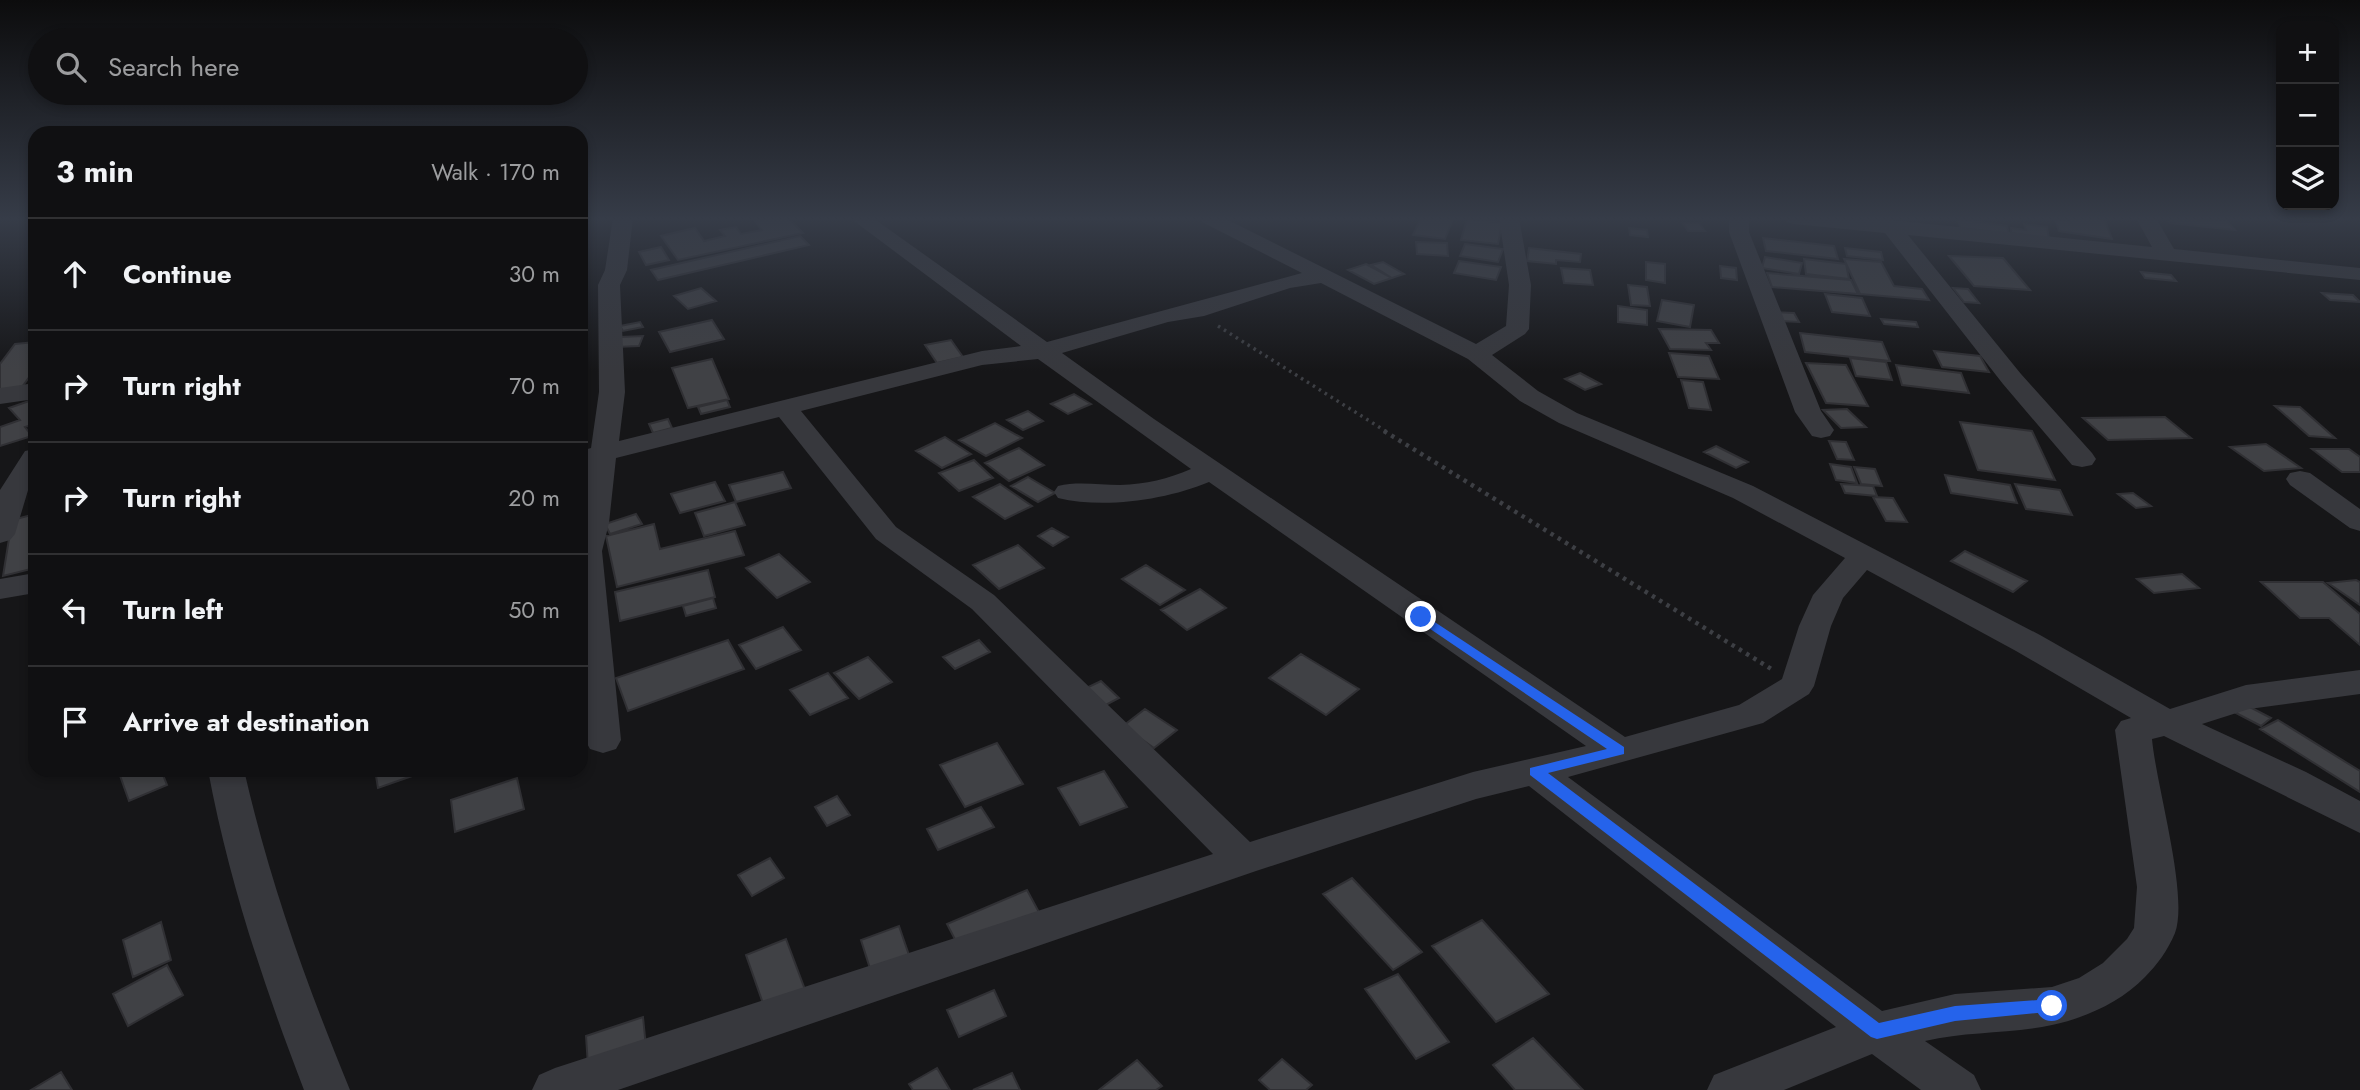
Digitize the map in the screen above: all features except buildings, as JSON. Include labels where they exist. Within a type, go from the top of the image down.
[{"type":"street","points":[[588,535],[593,456],[612,392],[599,287],[616,269]]},
{"type":"street","points":[[930,269],[1421,617],[1620,751]]},
{"type":"street","points":[[1307,269],[1476,354],[1528,396],[1568,418],[1743,492],[2028,643],[2167,723],[2293,782],[2360,818]]},
{"type":"street","points":[[1476,354],[1517,329],[1520,285],[1517,269]]},
{"type":"street","points":[[1753,269],[1808,412],[1821,430]]},
{"type":"street","points":[[1924,269],[2012,379],[2082,459]]},
{"type":"street","points":[[2310,269],[2360,274]]},
{"type":"street","points":[[593,456],[982,358],[1043,351],[1165,316],[1196,310],[1286,282],[1321,276]]},
{"type":"street","points":[[0,396],[28,392]]},
{"type":"street","points":[[785,408],[886,533],[983,602],[1243,860]]},
{"type":"street","points":[[0,534],[15,487],[28,468]]},
{"type":"street","points":[[1068,492],[1120,493],[1170,488],[1213,470]]},
{"type":"street","points":[[2300,479],[2360,522]]},
{"type":"street","points":[[555,1090],[1473,786],[1620,751],[1751,715],[1797,686],[1815,626],[1829,595],[1863,556]]},
{"type":"street","points":[[588,563],[603,740]]},
{"type":"street","points":[[0,589],[28,584]]},
{"type":"street","points":[[1730,1090],[1877,1032],[1955,1014],[2052,1006],[2093,992],[2118,976],[2142,952],[2155,931],[2157,887],[2133,730],[2167,723],[2246,697],[2360,682]]},
{"type":"street","points":[[1535,771],[1877,1032],[1958,1090]]},
{"type":"street","points":[[227,777],[242,847],[285,984],[327,1090]]},
{"type":"path","points":[[1196,310],[1515,513],[1679,610],[1797,686]]},
{"type":"route","points":[[1421,617],[1620,751],[1535,771],[1877,1032],[1955,1014],[2052,1006]]}]
